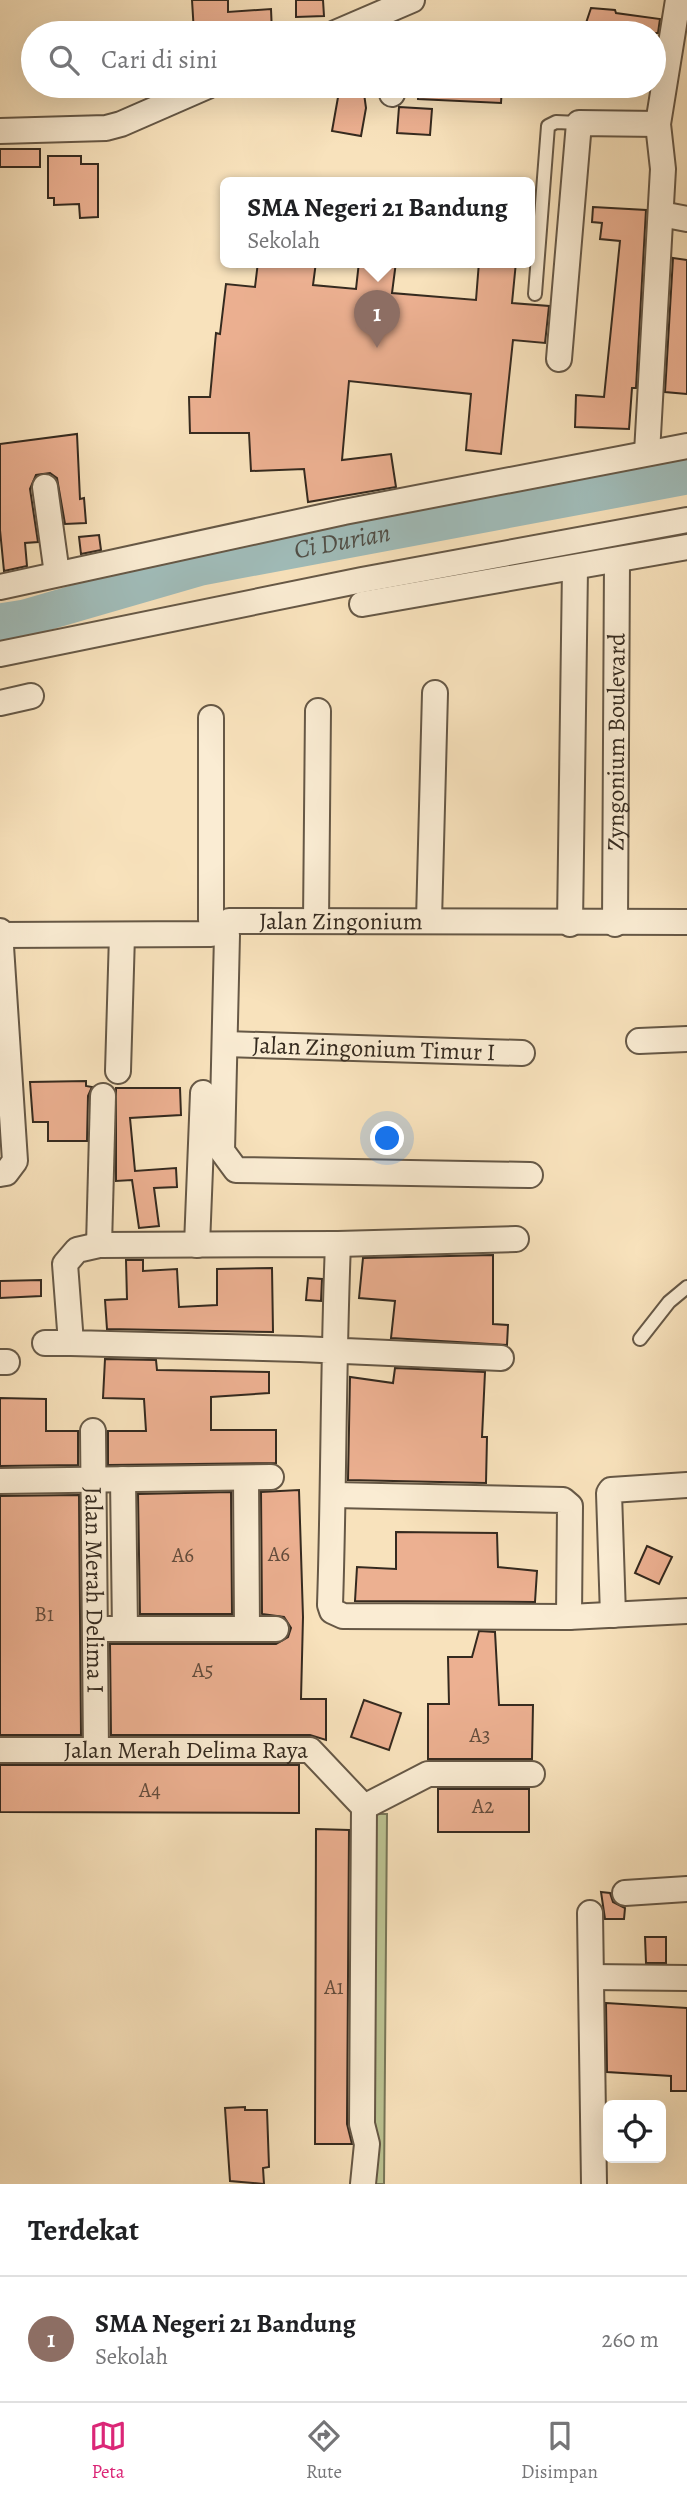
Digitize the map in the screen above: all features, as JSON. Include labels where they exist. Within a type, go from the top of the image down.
[{"type":"street","points":[[377,16],[412,0]]},
{"type":"street","points":[[666,71],[678,0]]},
{"type":"street","points":[[0,131],[106,128],[181,98]]},
{"type":"street","points":[[647,453],[661,214],[663,155],[657,124],[661,98]]},
{"type":"street","points":[[559,359],[579,123],[657,124]]},
{"type":"street","points":[[661,214],[687,219]]},
{"type":"street","points":[[0,587],[384,503],[687,446]]},
{"type":"street","points":[[45,487],[57,574]]},
{"type":"street","points":[[0,654],[349,583],[687,520]]},
{"type":"street","points":[[362,604],[687,547]]},
{"type":"street","name":"Zyngonium Boulevard","points":[[590,924],[617,561]]},
{"type":"street","name":"Zyngonium Boulevard","points":[[575,568],[590,924]]},
{"type":"street","points":[[429,920],[435,693]]},
{"type":"street","points":[[0,703],[31,696]]},
{"type":"street","points":[[316,921],[318,711]]},
{"type":"street","points":[[211,718],[211,920],[227,935],[222,1151],[236,1170],[530,1175]]},
{"type":"street","name":"Jalan Zingonium","points":[[4,934],[211,934],[229,921],[429,920],[590,924],[687,922]]},
{"type":"street","points":[[0,1174],[6,1173],[15,1161],[4,934]]},
{"type":"street","points":[[118,1071],[122,935]]},
{"type":"street","points":[[639,1041],[687,1039]]},
{"type":"street","name":"Jalan Zingonium Timur I","points":[[225,1044],[522,1053]]},
{"type":"street","points":[[197,1245],[202,1093]]},
{"type":"street","points":[[99,1245],[103,1096]]},
{"type":"street","points":[[71,1343],[65,1264],[77,1250],[99,1245],[338,1244],[516,1239]]},
{"type":"street","points":[[338,1244],[330,1605],[338,1615],[569,1617],[687,1611]]},
{"type":"street","points":[[45,1343],[334,1350],[501,1358]]},
{"type":"street","name":"Jalan Merah Delima I","points":[[93,1431],[96,1749]]},
{"type":"street","points":[[0,1481],[271,1477]]},
{"type":"street","points":[[246,1478],[247,1628]]},
{"type":"street","points":[[123,1479],[125,1629]]},
{"type":"street","points":[[614,1615],[609,1493],[611,1490],[687,1485]]},
{"type":"street","points":[[334,1495],[563,1500],[570,1506],[569,1617]]},
{"type":"street","points":[[95,1629],[276,1629]]},
{"type":"street","name":"Jalan Merah Delima Raya","points":[[0,1750],[310,1751],[364,1807]]},
{"type":"street","points":[[361,2175],[367,2144],[362,2124],[364,1807],[428,1774],[532,1774]]},
{"type":"street","points":[[625,1893],[687,1889]]},
{"type":"street","points":[[590,1913],[594,2184]]},
{"type":"street","points":[[591,1977],[687,1978]]},
{"type":"lane","points":[[536,294],[548,126],[556,122],[579,123]]},
{"type":"lane","points":[[640,1339],[669,1302],[687,1287]]},
{"type":"green space","points":[[374,1814],[387,1814],[384,2184],[371,2184]]},
{"type":"building","points":[[192,0],[228,0],[228,12],[271,9],[272,21],[193,21]]},
{"type":"building","points":[[296,0],[323,0],[324,16],[296,17]]},
{"type":"building","points":[[591,8],[660,19],[660,21],[587,21]]},
{"type":"building","points":[[338,98],[365,98],[366,108],[361,136],[332,131]]},
{"type":"building","points":[[418,98],[501,98],[501,103]]},
{"type":"building","points":[[399,107],[432,109],[430,135],[397,133]]},
{"type":"building","points":[[0,149],[40,149],[40,167],[0,167]]},
{"type":"building","points":[[48,156],[81,156],[81,164],[98,164],[98,217],[80,218],[79,204],[54,205],[54,198],[48,198]]},
{"type":"building","points":[[593,207],[646,210],[636,388],[632,388],[629,429],[575,427],[576,395],[604,397],[620,241],[600,239],[602,223],[592,222]]},
{"type":"building","points":[[673,258],[687,260],[687,394],[665,392]]},
{"type":"building","points":[[257,268],[315,268],[313,285],[356,289],[358,268],[395,268],[392,293],[476,300],[479,268],[515,268],[512,303],[549,306],[545,343],[513,340],[501,454],[466,450],[471,394],[349,381],[342,460],[391,454],[396,487],[308,502],[304,469],[251,471],[249,433],[190,433],[189,397],[210,397],[216,333],[220,334],[226,284],[255,287]]},
{"type":"building","points":[[77,434],[80,499],[84,498],[86,523],[65,524],[57,478],[50,473],[36,475],[30,489],[38,542],[25,543],[27,566],[4,571],[0,530],[0,444]]},
{"type":"building","points":[[99,535],[101,550],[81,554],[79,537]]},
{"type":"building","points":[[86,1081],[86,1086],[92,1087],[88,1096],[87,1141],[48,1141],[48,1122],[33,1122],[30,1082]]},
{"type":"building","points":[[116,1088],[180,1088],[181,1115],[130,1118],[135,1171],[176,1168],[177,1187],[154,1188],[159,1226],[139,1228],[132,1180],[116,1181]]},
{"type":"building","points":[[493,1255],[493,1324],[508,1325],[507,1345],[391,1338],[395,1301],[359,1298],[363,1258]]},
{"type":"building","points":[[126,1260],[143,1260],[143,1271],[177,1269],[179,1307],[217,1305],[217,1269],[272,1268],[273,1332],[107,1329],[105,1300],[127,1299]]},
{"type":"building","points":[[308,1278],[322,1279],[321,1301],[306,1300]]},
{"type":"building","points":[[41,1280],[41,1296],[0,1298],[0,1281]]},
{"type":"building","points":[[105,1359],[156,1360],[157,1370],[269,1372],[269,1393],[211,1397],[211,1430],[276,1430],[276,1463],[108,1465],[108,1431],[146,1431],[144,1399],[103,1398]]},
{"type":"building","points":[[395,1368],[485,1372],[482,1437],[487,1437],[486,1483],[348,1480],[350,1377],[393,1383]]},
{"type":"building","points":[[0,1398],[46,1399],[46,1431],[78,1431],[78,1465],[0,1466]]},
{"type":"building","points":[[299,1490],[303,1617],[301,1699],[326,1699],[326,1740],[310,1735],[111,1735],[110,1644],[276,1644],[288,1637],[291,1628],[284,1617],[262,1614],[261,1492]]},
{"type":"building","points":[[231,1492],[232,1614],[140,1614],[138,1494]]},
{"type":"building","points":[[79,1495],[81,1735],[0,1735],[0,1496]]},
{"type":"building","points":[[396,1532],[497,1533],[498,1567],[537,1571],[535,1602],[355,1601],[357,1567],[396,1569]]},
{"type":"building","points":[[647,1546],[672,1557],[659,1584],[635,1573]]},
{"type":"building","points":[[479,1631],[495,1632],[499,1705],[533,1705],[532,1759],[428,1759],[428,1704],[449,1704],[448,1657],[472,1657]]},
{"type":"building","points":[[364,1700],[401,1713],[389,1750],[351,1737]]},
{"type":"building","points":[[0,1765],[299,1765],[299,1813],[0,1812]]},
{"type":"building","points":[[438,1789],[529,1789],[529,1832],[438,1832]]},
{"type":"building","points":[[316,1829],[349,1830],[347,2124],[352,2144],[315,2144]]},
{"type":"building","points":[[601,1892],[610,1893],[613,1902],[625,1908],[624,1919],[605,1919]]},
{"type":"building","points":[[645,1937],[666,1937],[666,1963],[646,1963]]},
{"type":"building","points":[[606,2003],[687,2008],[687,2091],[671,2091],[671,2076],[607,2072]]},
{"type":"building","points":[[245,2107],[245,2110],[267,2110],[269,2167],[263,2168],[264,2184],[230,2181],[225,2108]]},
{"type":"waterway","name":"Ci Durian","points":[[0,622],[25,618],[201,567],[687,476]]},
{"type":"place","name":"SMA Negeri 21 Bandung","points":[[377,348]]}]
